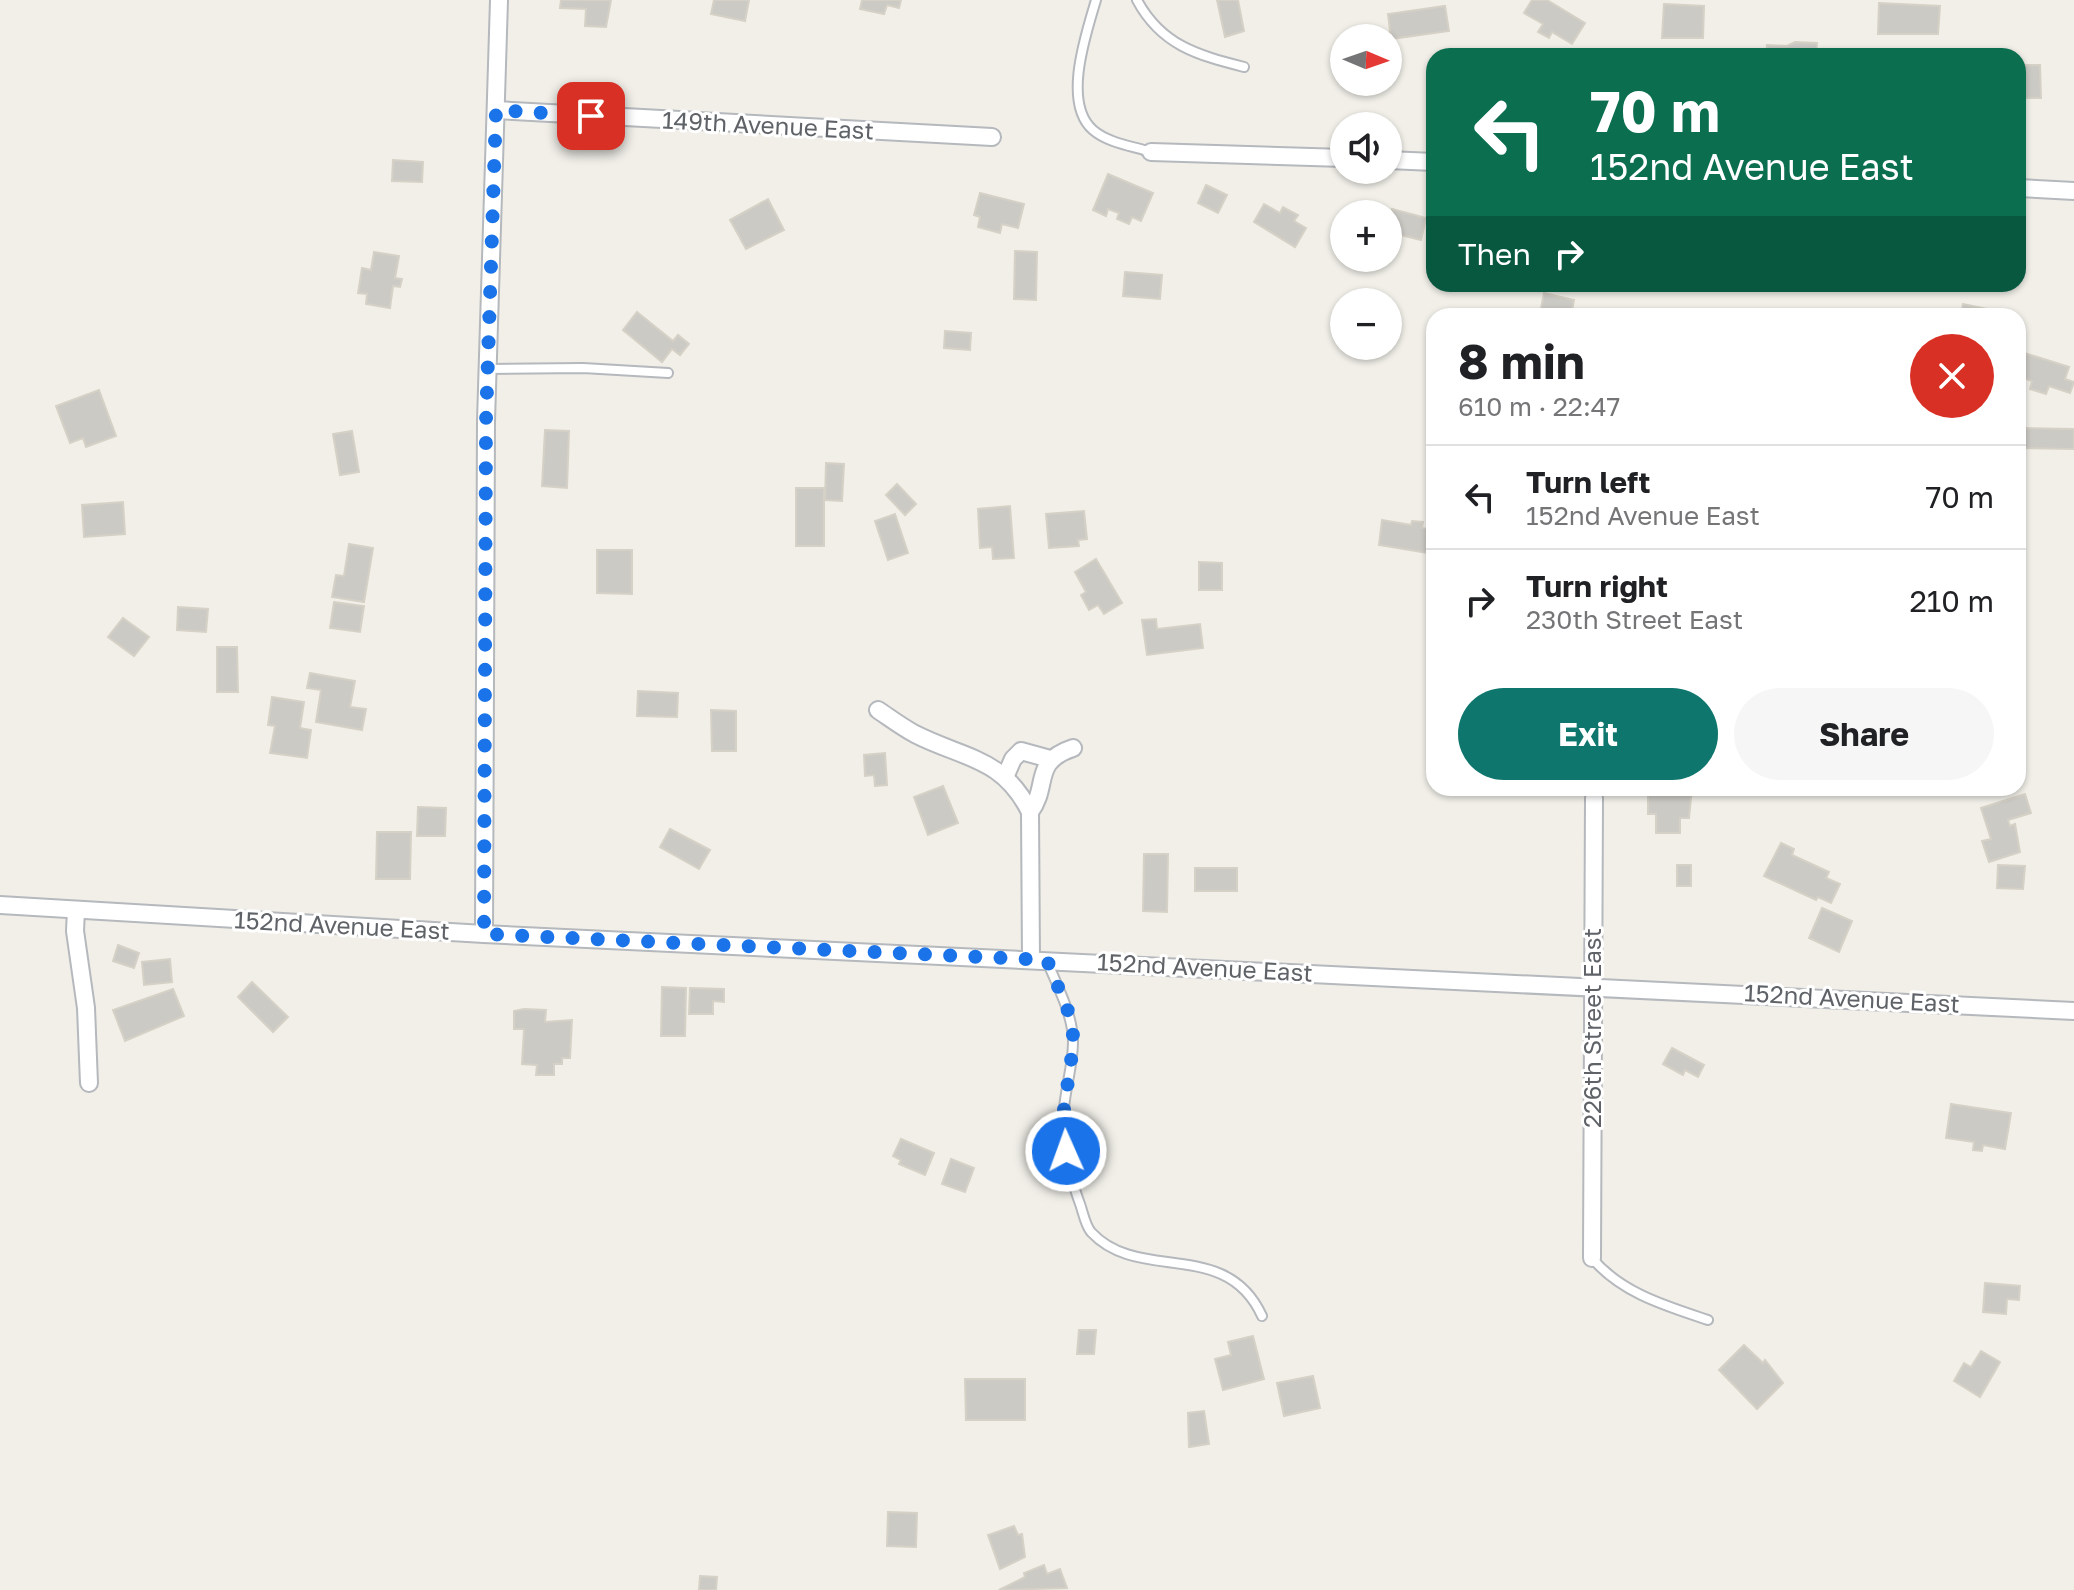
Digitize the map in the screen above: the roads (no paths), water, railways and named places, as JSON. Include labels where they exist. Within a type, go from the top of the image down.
[{"type":"street","points":[[484,934],[488,369],[499,0]]},
{"type":"street","name":"149th Avenue East","points":[[496,110],[992,137]]},
{"type":"street","points":[[1151,152],[1330,158]]},
{"type":"street","points":[[1402,161],[1426,162]]},
{"type":"street","points":[[2026,188],[2074,191]]},
{"type":"street","points":[[878,710],[916,734],[1006,775],[1030,812],[1039,960]]},
{"type":"street","points":[[1030,812],[1037,802],[1043,772],[1050,759],[1073,748]]},
{"type":"street","points":[[1006,775],[1013,759],[1021,751],[1050,759]]},
{"type":"street","name":"226th Street East","points":[[1592,1258],[1594,798]]},
{"type":"street","name":"152nd Avenue East","points":[[0,905],[484,934],[2074,1011]]},
{"type":"street","points":[[76,910],[75,931],[86,1008],[89,1083]]},
{"type":"lane","points":[[1096,0],[1075,93],[1080,111],[1092,129],[1108,139],[1151,152]]},
{"type":"lane","points":[[1137,0],[1158,32],[1198,55],[1244,67]]},
{"type":"lane","points":[[488,369],[583,368],[668,373]]},
{"type":"lane","points":[[1039,960],[1068,1011],[1074,1040],[1064,1109],[1066,1151],[1089,1229],[1106,1245],[1142,1260],[1182,1261],[1226,1276],[1254,1298],[1262,1316]]},
{"type":"lane","points":[[1592,1258],[1604,1272],[1630,1290],[1708,1320]]}]
